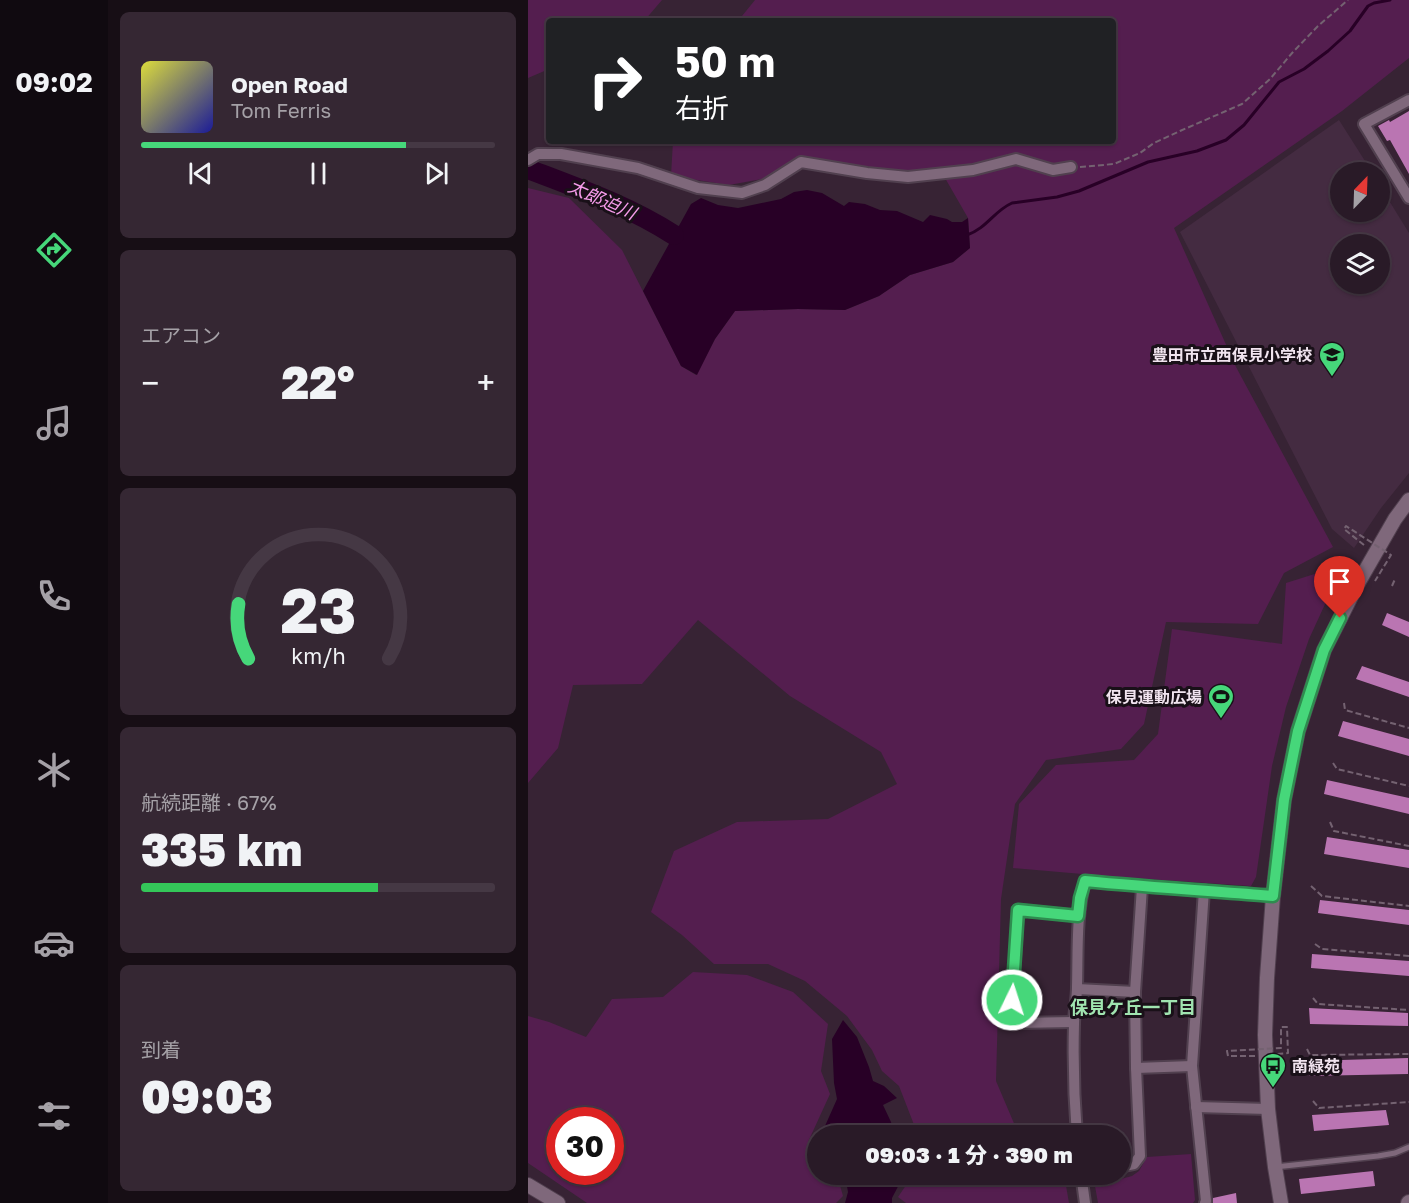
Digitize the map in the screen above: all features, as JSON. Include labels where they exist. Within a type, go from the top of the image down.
[{"type":"street","points":[[1409,100],[1364,124],[1409,198]]},
{"type":"street","points":[[528,160],[538,154],[561,154],[638,168],[698,188],[742,193],[765,184],[801,162],[908,177],[973,170],[1016,159],[1053,170],[1071,167]]},
{"type":"street","points":[[1281,1203],[1268,1109],[1265,1035],[1273,896],[1284,800],[1298,731],[1324,650],[1357,585],[1395,519],[1409,500]]},
{"type":"street","points":[[1076,1125],[1074,1022],[1078,916],[1085,881],[1273,896]]},
{"type":"street","points":[[1131,1165],[1140,1156],[1136,1068],[1136,992],[1142,887]]},
{"type":"street","points":[[1204,890],[1192,1066],[1205,1203]]},
{"type":"street","points":[[1074,1022],[1011,1023],[1018,910],[1078,916]]},
{"type":"street","points":[[1077,989],[1136,992]]},
{"type":"street","points":[[1136,1068],[1192,1066]]},
{"type":"street","points":[[1196,1107],[1268,1109]]},
{"type":"street","points":[[528,1185],[558,1203]]},
{"type":"street","points":[[1083,1185],[1085,1203]]},
{"type":"lane","points":[[1275,1167],[1378,1156],[1395,1153],[1409,1147]]},
{"type":"path","points":[[1071,167],[1113,164],[1242,104],[1348,0]]},
{"type":"path","points":[[1364,545],[1344,529],[1346,526],[1391,555],[1376,581]]},
{"type":"path","points":[[1392,586],[1395,579]]},
{"type":"path","points":[[1344,703],[1345,710],[1409,728]]},
{"type":"path","points":[[1333,763],[1337,769],[1409,786]]},
{"type":"path","points":[[1330,822],[1334,831],[1409,846]]},
{"type":"path","points":[[1311,886],[1322,896],[1409,906]]},
{"type":"path","points":[[1315,944],[1322,949],[1409,956]]},
{"type":"path","points":[[1313,998],[1318,1004],[1409,1010]]},
{"type":"path","points":[[1255,1056],[1228,1056],[1227,1051],[1281,1048],[1281,1028],[1287,1027],[1288,1053],[1277,1054]]},
{"type":"path","points":[[1307,1049],[1310,1054],[1409,1054]]},
{"type":"path","points":[[1313,1101],[1319,1108],[1409,1102]]},
{"type":"shaded area","points":[[528,0],[662,0],[647,18],[546,18],[546,70],[528,78]]},
{"type":"shaded area","points":[[755,0],[1409,0],[1409,58],[1342,111],[1174,228],[1236,367],[1333,547],[1284,573],[1258,624],[1166,622],[1144,724],[1121,749],[1046,760],[1015,804],[1001,899],[996,1081],[1015,1125],[914,1125],[899,1086],[882,1071],[872,1050],[847,1016],[805,981],[768,964],[714,964],[682,935],[651,912],[674,851],[737,822],[828,819],[897,784],[881,752],[790,696],[698,620],[642,684],[573,685],[558,748],[528,783],[528,188],[569,198],[622,250],[681,366],[696,375],[715,339],[735,311],[845,310],[879,296],[910,275],[953,262],[970,248],[968,218],[941,171],[908,176],[800,158],[762,179],[729,185],[671,176],[673,144],[1116,144],[1116,18],[740,18]]},
{"type":"shaded area","name":"豊田市立西保見小学校","points":[[1339,120],[1366,162],[1330,162],[1330,222],[1390,222],[1390,202],[1409,233],[1409,473],[1381,508],[1354,548],[1332,529],[1180,232]]},
{"type":"shaded area","points":[[807,190],[822,193],[844,206],[849,202],[865,204],[880,210],[897,211],[923,222],[930,215],[952,222],[962,222],[968,218],[970,248],[953,262],[910,275],[879,296],[845,310],[735,311],[715,339],[697,375],[681,366],[643,291],[691,204],[701,198],[718,205],[738,208],[781,199],[794,192]]},
{"type":"shaded area","name":"保見運動広場","points":[[1343,565],[1309,639],[1286,707],[1272,766],[1256,877],[1251,886],[1013,868],[1019,804],[1056,765],[1134,760],[1158,734],[1172,629],[1282,644],[1286,583]]},
{"type":"shaded area","points":[[693,972],[747,975],[793,992],[828,1024],[821,1071],[830,1094],[816,1125],[807,1125],[807,1185],[840,1185],[843,1196],[836,1203],[587,1203],[560,1185],[624,1185],[624,1107],[546,1107],[546,1175],[528,1163],[528,1016],[586,1037],[612,999],[663,997]]},
{"type":"shaded area","points":[[843,1020],[857,1037],[873,1081],[884,1086],[897,1098],[883,1105],[892,1125],[825,1125],[837,1099],[832,1039]]},
{"type":"shaded area","points":[[1191,1154],[1195,1200],[1193,1203],[1098,1203],[1095,1186],[1131,1185],[1131,1176],[1139,1171],[1147,1157]]},
{"type":"shaded area","points":[[847,1185],[899,1185],[892,1203],[845,1203],[848,1192]]},
{"type":"shaded area","points":[[906,1185],[1066,1185],[1069,1203],[906,1203],[898,1197]]},
{"type":"building","points":[[1409,111],[1409,174],[1390,140],[1387,141],[1378,126]]},
{"type":"building","points":[[1387,613],[1409,622],[1409,637],[1382,625]]},
{"type":"building","points":[[1362,666],[1409,682],[1409,697],[1356,679]]},
{"type":"building","points":[[1343,721],[1409,739],[1409,756],[1338,736]]},
{"type":"building","points":[[1327,780],[1409,798],[1409,814],[1324,794]]},
{"type":"building","points":[[1327,837],[1409,850],[1409,868],[1324,854]]},
{"type":"building","points":[[1320,900],[1409,910],[1409,925],[1318,913]]},
{"type":"building","points":[[1312,954],[1409,961],[1409,976],[1311,968]]},
{"type":"building","points":[[1309,1008],[1408,1013],[1408,1026],[1310,1024]]},
{"type":"building","points":[[1408,1058],[1408,1074],[1309,1076],[1308,1061]]},
{"type":"building","points":[[1386,1110],[1389,1125],[1314,1131],[1312,1115]]},
{"type":"building","points":[[1373,1171],[1375,1186],[1301,1194],[1299,1179]]},
{"type":"building","points":[[1236,1193],[1237,1203],[1213,1203],[1213,1198]]},
{"type":"waterway","points":[[967,235],[980,228],[1000,210],[1012,203],[1057,197],[1079,191],[1148,162],[1197,151],[1226,140],[1244,125],[1279,82],[1304,69],[1350,31],[1368,6],[1390,0]]},
{"type":"waterway","name":"太郎迫川","points":[[528,169],[621,206],[674,235]]},
{"type":"place","name":"豊田市立西保見小学校","points":[[1332,378]]},
{"type":"place","name":"保見運動広場","points":[[1221,720]]},
{"type":"place","name":"南緑苑","points":[[1273,1089]]},
{"type":"district","name":"保見ケ丘一丁目","points":[[1133,1008]]},
{"type":"route","points":[[1012,1000],[1018,910],[1078,916],[1085,881],[1273,896],[1284,800],[1298,731],[1324,650],[1340,618]]}]
